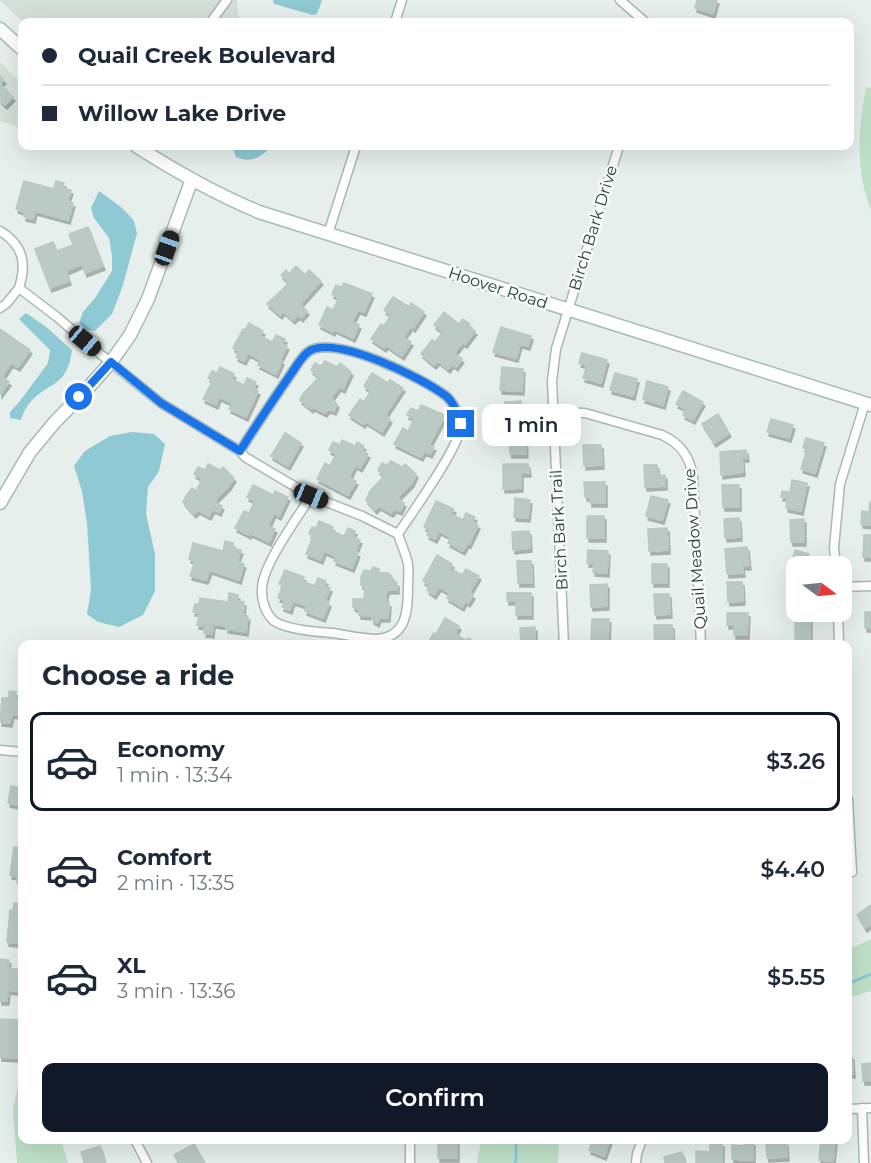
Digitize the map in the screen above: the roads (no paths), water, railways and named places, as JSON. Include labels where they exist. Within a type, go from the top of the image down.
[{"type":"main road","points":[[0,29],[18,45]]},
{"type":"main road","name":"Hoover Road","points":[[142,150],[192,180],[259,212],[868,404]]},
{"type":"main road","points":[[0,503],[30,452],[111,362],[130,335],[148,299],[192,180]]},
{"type":"street","points":[[214,18],[227,0]]},
{"type":"street","points":[[396,18],[402,0]]},
{"type":"street","points":[[620,0],[640,18]]},
{"type":"street","points":[[328,234],[355,150]]},
{"type":"street","name":"Birch Bark Drive","points":[[568,310],[618,150]]},
{"type":"street","points":[[0,231],[15,242],[24,265],[19,288],[0,308]]},
{"type":"street","points":[[19,288],[161,403],[311,496],[362,516],[398,534],[408,564],[407,607],[400,629],[389,636],[377,639],[309,631],[284,625],[275,621],[268,614],[263,600],[262,586],[266,570],[311,496]]},
{"type":"street","name":"Birch Bark Trail","points":[[564,640],[552,381],[556,349],[568,310]]},
{"type":"street","points":[[240,451],[305,354],[312,350],[332,348],[358,354],[399,369],[448,398],[458,413],[461,424],[460,435],[450,455],[398,534]]},
{"type":"street","points":[[835,556],[840,484],[868,404]]},
{"type":"street","name":"Quail Meadow Drive","points":[[553,412],[585,412],[599,416],[662,435],[684,450],[692,467],[693,477],[701,640]]},
{"type":"street","points":[[852,587],[871,586]]},
{"type":"street","points":[[838,622],[839,640]]},
{"type":"street","points":[[0,750],[18,752]]},
{"type":"street","points":[[864,1163],[866,1108]]},
{"type":"street","points":[[137,1144],[147,1163]]},
{"type":"street","points":[[410,1144],[410,1163]]},
{"type":"street","points":[[636,1163],[641,1144]]},
{"type":"water","points":[[273,0],[322,0],[317,14],[313,15],[274,4]]},
{"type":"water","points":[[233,150],[267,150],[252,159],[236,157]]},
{"type":"water","points":[[99,191],[129,215],[134,221],[137,233],[123,285],[112,314],[95,331],[87,330],[79,323],[83,312],[112,271],[109,238],[94,218],[91,208]]},
{"type":"water","points":[[26,313],[72,350],[65,373],[34,399],[25,410],[21,420],[10,418],[10,412],[48,363],[50,350],[19,319]]},
{"type":"water","points":[[132,432],[154,434],[165,444],[159,471],[148,487],[146,514],[155,554],[155,591],[143,615],[119,627],[98,622],[87,614],[91,590],[87,523],[82,491],[74,466],[85,451],[110,436]]},
{"type":"waterway","points":[[852,982],[871,974]]},
{"type":"waterway","points":[[515,1163],[516,1144]]}]
